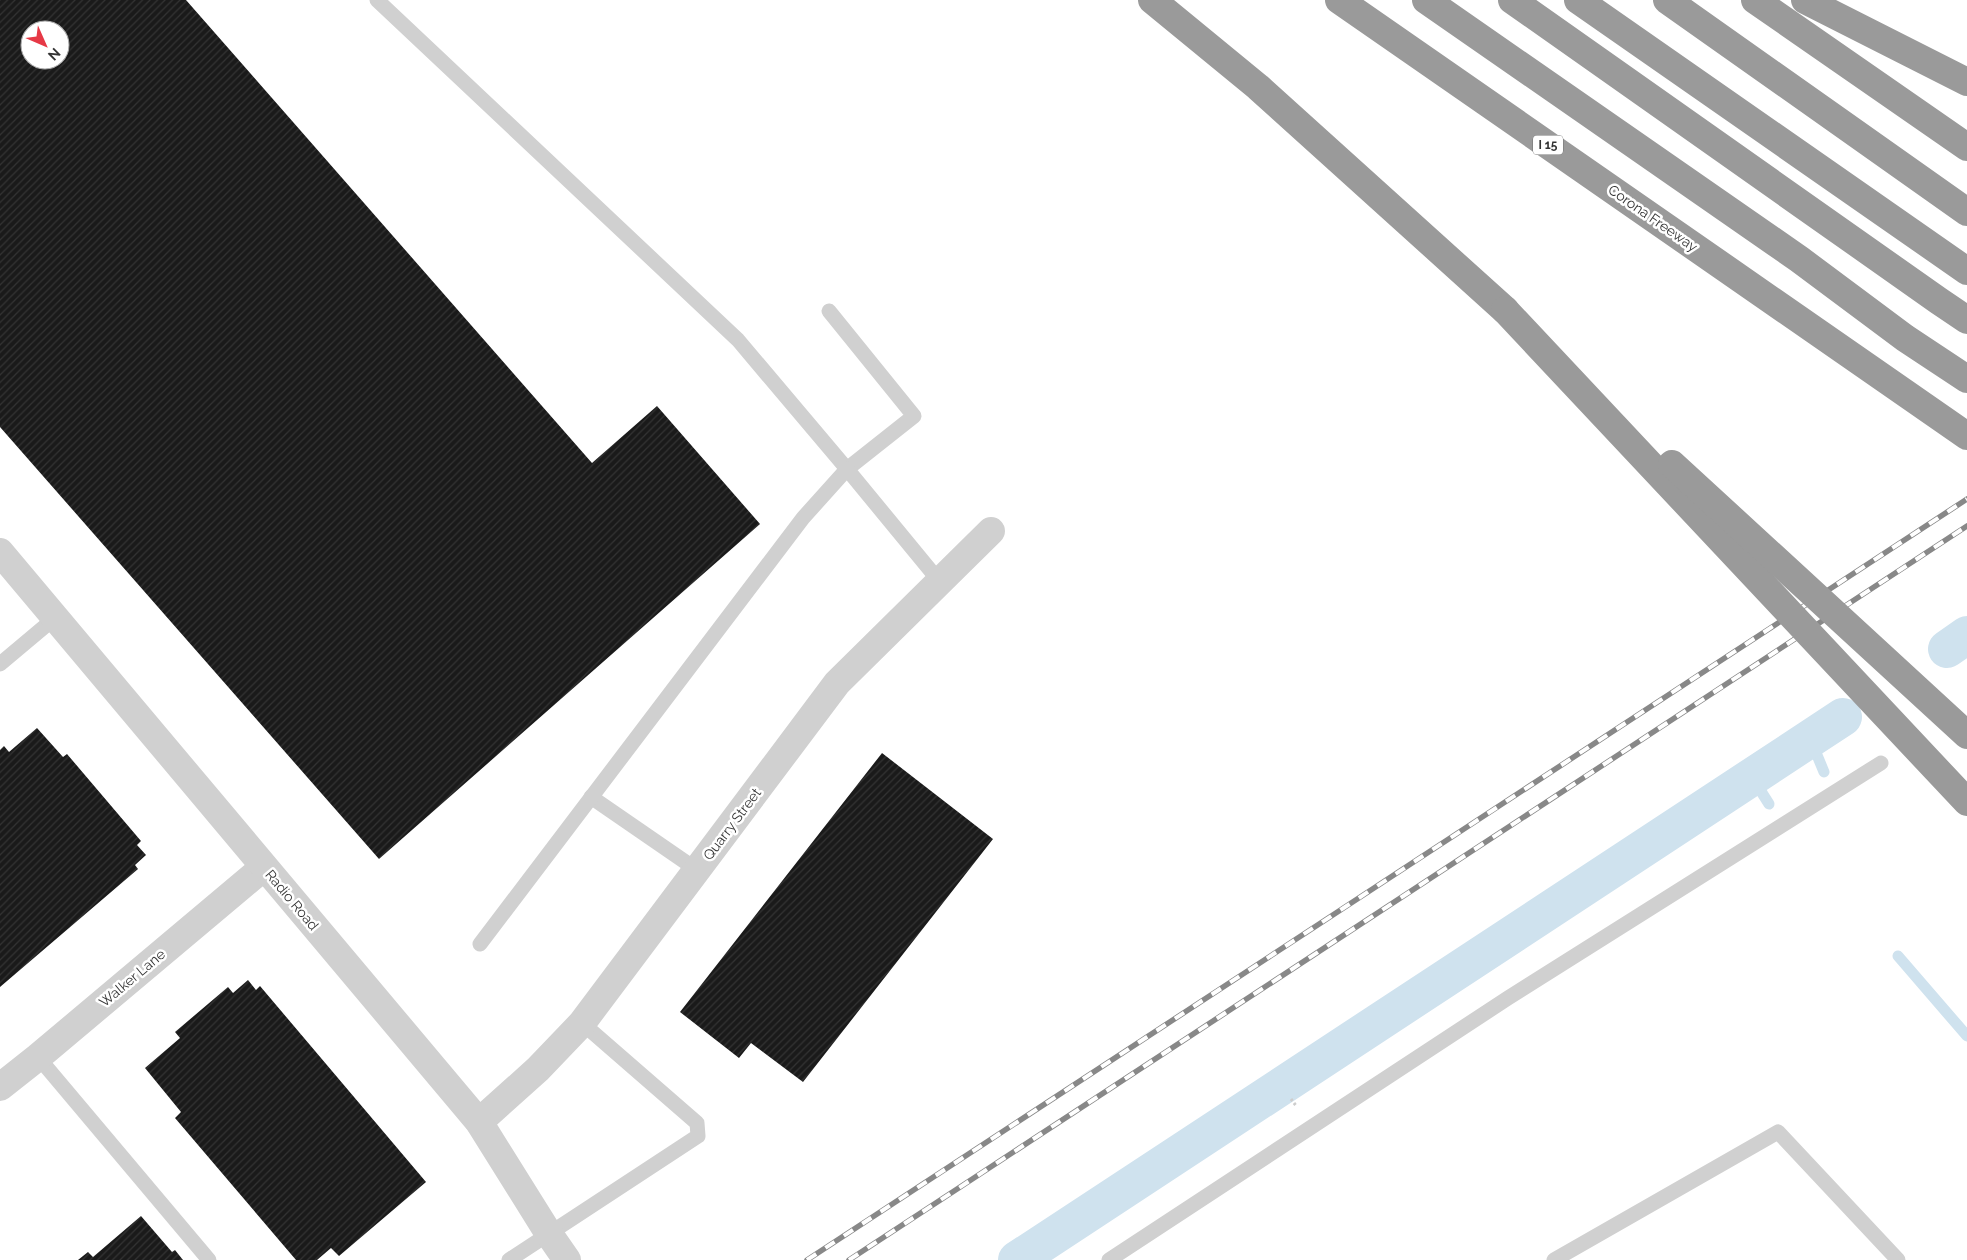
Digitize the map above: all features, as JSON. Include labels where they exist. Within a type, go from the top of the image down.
[{"type":"highway","points":[[1152,0],[1258,87],[1505,310],[1967,735]]},
{"type":"highway","name":"Corona Freeway","points":[[1339,0],[1967,436]]},
{"type":"highway","points":[[1426,0],[1799,259],[1905,338],[1967,379]]},
{"type":"highway","points":[[1512,0],[1967,320]]},
{"type":"highway","points":[[1578,0],[1967,271]]},
{"type":"highway","points":[[1667,0],[1967,212]]},
{"type":"highway","points":[[1754,0],[1967,147]]},
{"type":"highway","points":[[1805,0],[1967,82]]},
{"type":"highway","points":[[1505,310],[1967,802]]},
{"type":"street","name":"Quarry Street","points":[[479,1122],[538,1069],[582,1023],[837,684],[991,531]]},
{"type":"street","name":"Radio Road","points":[[0,552],[479,1122],[567,1260]]},
{"type":"street","name":"Walker Lane","points":[[0,1087],[264,867]]},
{"type":"lane","points":[[377,0],[738,340],[940,582]]},
{"type":"lane","points":[[480,944],[803,518],[847,469],[914,416],[829,311]]},
{"type":"lane","points":[[0,664],[56,617]]},
{"type":"lane","points":[[1108,1260],[1508,998],[1881,763]]},
{"type":"lane","points":[[591,797],[697,870]]},
{"type":"lane","points":[[510,1260],[698,1136],[696,1123],[582,1023]]},
{"type":"lane","points":[[38,1057],[209,1260]]},
{"type":"lane","points":[[1554,1260],[1778,1132],[1898,1260]]},
{"type":"building","points":[[0,0],[186,0],[592,463],[657,406],[760,524],[379,859],[0,427]]},
{"type":"building","points":[[37,728],[63,757],[67,754],[141,841],[137,845],[146,855],[135,865],[138,869],[0,987],[0,750],[4,746],[9,752]]},
{"type":"building","points":[[882,753],[993,839],[803,1082],[751,1043],[739,1058],[680,1012]]},
{"type":"building","points":[[248,980],[256,990],[260,986],[426,1182],[339,1256],[331,1248],[317,1260],[296,1260],[175,1118],[181,1112],[145,1068],[180,1038],[175,1032],[228,987],[233,993]]},
{"type":"building","points":[[141,1216],[172,1252],[175,1250],[183,1260],[78,1260],[88,1252],[93,1257]]},
{"type":"waterway","points":[[1947,649],[1967,635]]},
{"type":"waterway","points":[[1017,1260],[1843,717]]},
{"type":"waterway","points":[[1810,738],[1824,772]]},
{"type":"waterway","points":[[1752,777],[1769,804]]},
{"type":"waterway","points":[[1898,956],[1967,1036]]},
{"type":"railway","points":[[807,1260],[1967,499]]},
{"type":"railway","points":[[849,1260],[1967,526]]}]
